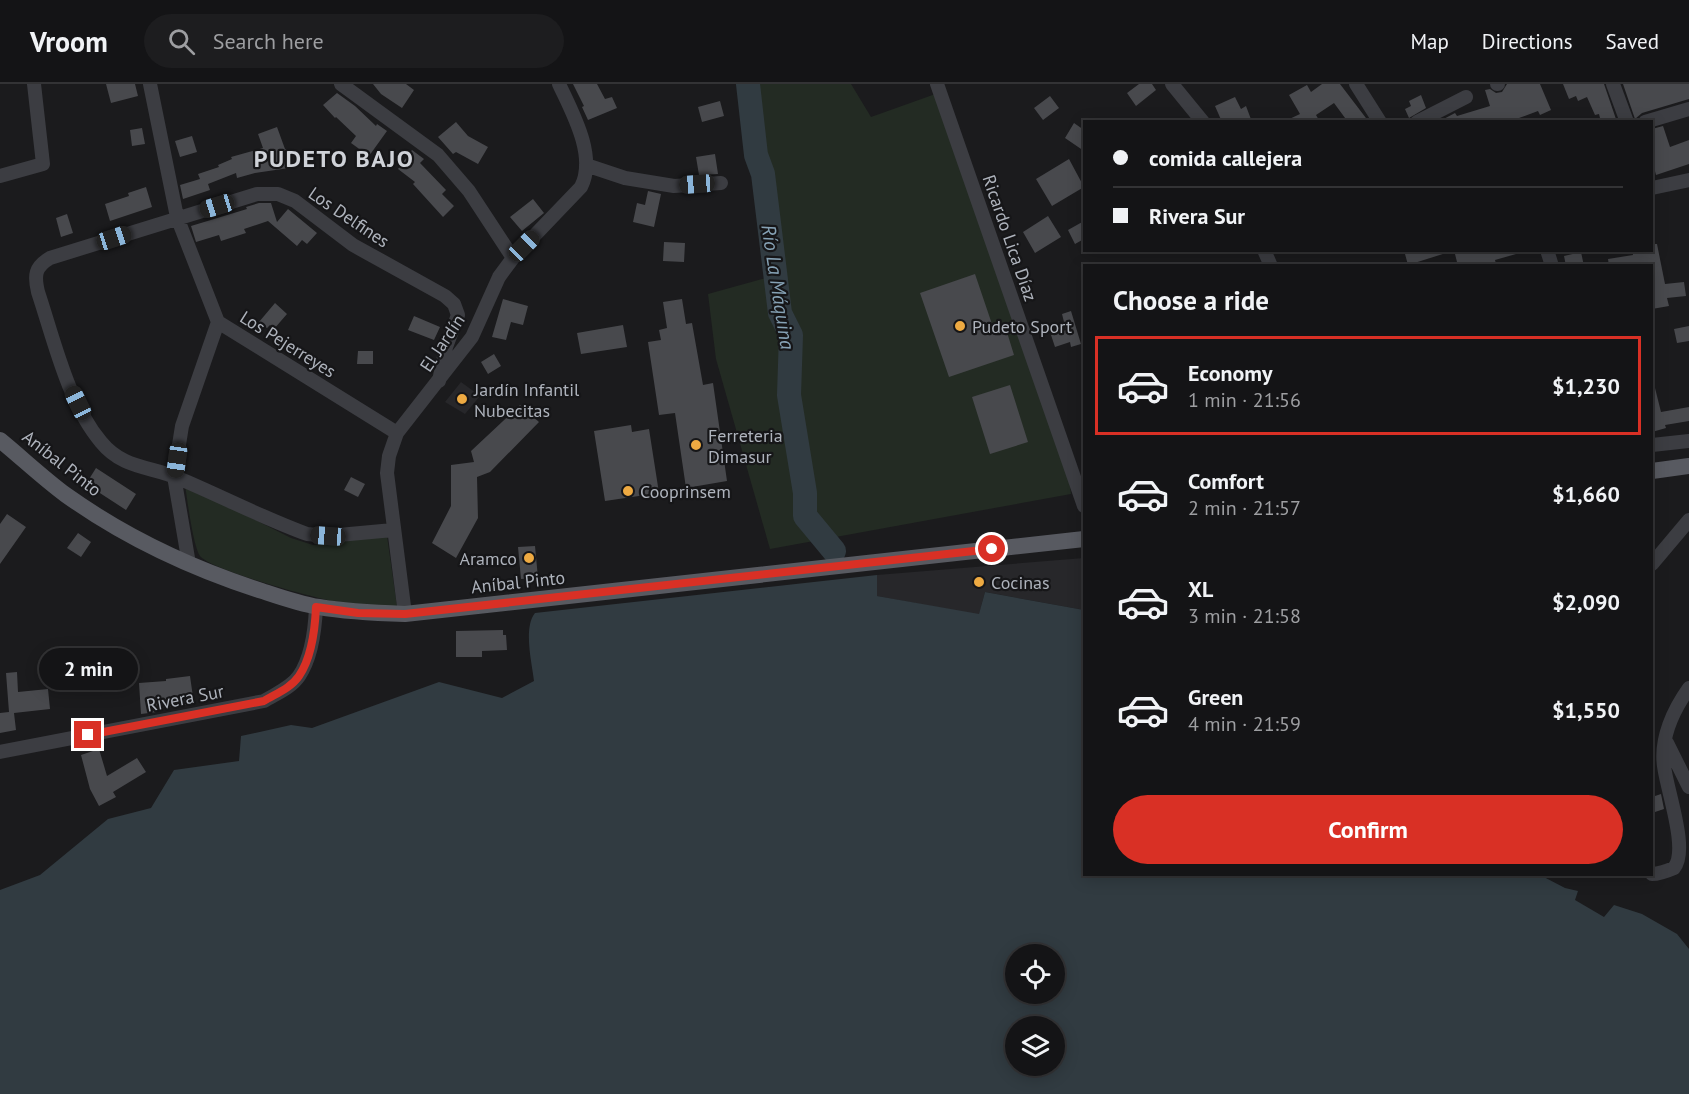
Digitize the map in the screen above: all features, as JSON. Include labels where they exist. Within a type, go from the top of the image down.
[{"type":"main road","name":"Aníbal Pinto","points":[[0,440],[75,501],[126,532],[189,564],[252,588],[316,607],[358,613],[405,614],[1083,539]]},
{"type":"main road","points":[[1653,471],[1689,466]]},
{"type":"street","points":[[0,176],[43,164],[33,84]]},
{"type":"street","name":"Los Pejerreyes","points":[[150,84],[177,217],[218,322],[397,433]]},
{"type":"street","points":[[342,84],[438,155],[469,191],[513,258]]},
{"type":"street","points":[[558,84],[583,139],[586,165],[625,178],[674,186],[721,183]]},
{"type":"street","name":"Ricardo Lica Díaz","points":[[937,84],[1083,503]]},
{"type":"street","points":[[1172,84],[1201,120]]},
{"type":"street","points":[[1356,84],[1379,120]]},
{"type":"street","points":[[1613,84],[1626,120]]},
{"type":"street","points":[[1421,120],[1466,98]]},
{"type":"street","points":[[1652,120],[1689,109]]},
{"type":"street","name":"El Jardín","points":[[405,614],[387,473],[389,456],[397,433],[472,337],[499,277],[513,258],[580,187],[586,174],[586,165]]},
{"type":"street","points":[[1653,187],[1689,180]]},
{"type":"street","name":"Los Delfines","points":[[393,530],[328,536],[307,534],[174,477],[152,471],[111,454],[92,431],[70,386],[35,279],[39,265],[50,258],[177,217],[257,194],[278,194],[295,201],[353,245],[445,296],[454,304],[458,315],[446,347],[439,381]]},
{"type":"street","points":[[189,564],[174,477],[182,426],[218,322]]},
{"type":"street","points":[[1653,445],[1689,441]]},
{"type":"street","points":[[1653,563],[1689,520]]},
{"type":"street","name":"Rivera Sur","points":[[0,752],[264,701],[280,692],[299,676],[315,631],[316,607]]},
{"type":"street","points":[[1653,874],[1677,867],[1684,859],[1687,848],[1684,822],[1664,766],[1665,739],[1671,718],[1689,688]]},
{"type":"street","points":[[1665,739],[1689,787]]},
{"type":"shaded area","points":[[740,84],[851,84],[871,117],[941,92],[1064,443],[1071,494],[770,549],[716,359],[708,294],[766,278]]},
{"type":"shaded area","name":"Jardín Infantil Nubecitas","points":[[461,382],[480,396],[465,414],[445,402]]},
{"type":"shaded area","points":[[185,484],[291,538],[313,545],[387,536],[397,606],[360,605],[326,600],[265,583],[208,562],[200,556],[197,550]]},
{"type":"shaded area","points":[[1083,558],[1083,610],[985,592],[979,615],[877,596],[877,575]]},
{"type":"shaded area","points":[[877,575],[877,596],[979,614],[985,592],[1083,610],[1083,876],[1542,876],[1565,888],[1578,891],[1575,900],[1604,917],[1614,905],[1642,914],[1677,934],[1689,949],[1689,1094],[0,1094],[0,890],[40,875],[108,819],[151,808],[174,770],[239,761],[241,736],[291,725],[312,728],[439,682],[502,698],[534,681],[530,656],[530,627],[535,613]]},
{"type":"building","points":[[106,84],[135,84],[138,96],[111,103]]},
{"type":"building","points":[[373,84],[406,84],[414,90],[402,108],[381,94]]},
{"type":"building","points":[[573,84],[597,84],[605,99],[612,97],[617,108],[588,120]]},
{"type":"building","points":[[1139,84],[1152,84],[1156,90],[1136,106],[1127,93]]},
{"type":"building","points":[[1322,84],[1340,84],[1367,120],[1347,120],[1334,103],[1316,115],[1319,120],[1287,120],[1300,114],[1289,95],[1307,85],[1311,92]]},
{"type":"building","points":[[1507,84],[1540,84],[1551,110],[1540,115],[1538,111],[1506,120],[1442,120],[1455,113],[1457,116],[1490,106],[1485,90],[1502,92]]},
{"type":"building","points":[[1563,84],[1604,84],[1616,120],[1600,120],[1599,114],[1595,115],[1587,97],[1578,101],[1576,96],[1569,99]]},
{"type":"building","points":[[1623,84],[1689,84],[1689,99],[1642,113],[1635,119]]},
{"type":"building","points":[[337,93],[376,126],[377,124],[387,131],[369,156],[351,143],[356,136],[323,105]]},
{"type":"building","points":[[1421,95],[1426,108],[1409,118],[1405,109],[1411,106],[1409,101]]},
{"type":"building","points":[[1050,96],[1059,108],[1043,120],[1034,108]]},
{"type":"building","points":[[1235,97],[1241,109],[1246,106],[1251,120],[1221,120],[1215,106]]},
{"type":"building","points":[[720,101],[724,116],[702,122],[698,107]]},
{"type":"building","points":[[456,122],[468,136],[488,147],[478,164],[456,152],[453,154],[438,137]]},
{"type":"building","points":[[1074,123],[1083,129],[1083,150],[1065,138]]},
{"type":"building","points":[[1663,126],[1670,147],[1689,140],[1689,164],[1656,175],[1653,164],[1653,129]]},
{"type":"building","points":[[277,127],[285,149],[287,149],[289,168],[237,178],[236,173],[208,184],[210,190],[183,199],[180,185],[200,179],[198,174],[219,167],[218,165],[232,159],[231,157],[263,148],[258,134]]},
{"type":"building","points":[[142,128],[145,144],[132,146],[130,130]]},
{"type":"building","points":[[192,136],[197,152],[180,157],[175,141]]},
{"type":"building","points":[[412,150],[424,159],[420,163],[446,190],[442,194],[454,206],[443,217],[413,184],[415,182],[398,169]]},
{"type":"building","points":[[715,154],[718,174],[699,175],[696,157]]},
{"type":"building","points":[[1069,159],[1083,188],[1052,206],[1036,179]]},
{"type":"building","points":[[146,187],[152,207],[110,221],[105,204],[129,196],[128,193]]},
{"type":"building","points":[[648,191],[661,194],[654,227],[633,222],[637,203],[645,205]]},
{"type":"building","points":[[533,199],[544,213],[522,231],[510,217]]},
{"type":"building","points":[[259,203],[271,203],[277,222],[288,209],[317,233],[307,244],[302,240],[297,246],[268,221],[244,229],[246,233],[221,241],[219,235],[196,242],[191,226],[247,209],[246,207]]},
{"type":"building","points":[[67,214],[73,233],[61,237],[56,218]]},
{"type":"building","points":[[1048,216],[1061,237],[1035,253],[1023,232]]},
{"type":"building","points":[[1083,222],[1083,240],[1075,244],[1068,230]]},
{"type":"building","points":[[664,242],[685,243],[684,262],[663,261]]},
{"type":"building","points":[[1653,244],[1657,244],[1665,284],[1684,282],[1686,296],[1667,298],[1669,306],[1653,309],[1653,264],[1609,264],[1608,259],[1633,255],[1632,252],[1653,252]]},
{"type":"building","points":[[1446,252],[1411,264],[1408,264],[1405,254]]},
{"type":"building","points":[[1516,252],[1516,254],[1495,260],[1496,264],[1458,264],[1455,254]]},
{"type":"building","points":[[1581,252],[1584,264],[1566,264],[1564,256]]},
{"type":"building","points":[[975,274],[995,333],[1006,329],[1014,355],[949,377],[920,293]]},
{"type":"building","points":[[503,299],[528,306],[523,325],[511,322],[506,340],[492,337]]},
{"type":"building","points":[[682,299],[686,324],[692,323],[703,385],[713,383],[727,481],[686,488],[675,413],[659,415],[648,342],[661,340],[659,330],[667,328],[663,302]]},
{"type":"building","points":[[275,303],[287,314],[274,329],[270,325],[267,328],[259,322]]},
{"type":"building","points":[[1071,311],[1081,344],[1071,347],[1070,342],[1055,347],[1051,335],[1066,330],[1062,314]]},
{"type":"building","points":[[414,316],[440,327],[434,340],[408,330]]},
{"type":"building","points":[[623,325],[627,347],[581,354],[577,333]]},
{"type":"building","points":[[1689,326],[1689,341],[1677,343],[1674,329]]},
{"type":"building","points":[[358,351],[373,351],[373,364],[357,364]]},
{"type":"building","points":[[494,354],[501,366],[488,374],[481,362]]},
{"type":"building","points":[[1010,385],[1028,442],[990,454],[972,397]]},
{"type":"building","points":[[1653,388],[1655,388],[1661,412],[1689,407],[1689,421],[1665,425],[1666,428],[1653,432]]},
{"type":"building","points":[[520,405],[539,422],[490,472],[477,477],[478,518],[456,558],[432,543],[451,506],[451,465],[474,462],[471,451]]},
{"type":"building","points":[[631,425],[632,432],[649,429],[659,493],[605,501],[594,431]]},
{"type":"building","points":[[96,468],[136,494],[126,510],[86,484]]},
{"type":"building","points":[[351,477],[365,484],[358,497],[344,490]]},
{"type":"building","points":[[7,514],[26,527],[0,564],[0,524]]},
{"type":"building","points":[[78,533],[91,542],[81,557],[67,548]]},
{"type":"building","points":[[535,546],[538,578],[521,579],[518,547]]},
{"type":"building","points":[[503,630],[503,635],[506,635],[507,650],[482,651],[482,657],[456,657],[456,631]]},
{"type":"building","points":[[17,672],[18,692],[48,689],[50,709],[14,713],[16,730],[0,733],[0,713],[9,712],[6,673]]},
{"type":"building","points":[[190,676],[194,704],[157,708],[157,712],[141,714],[139,683]]},
{"type":"building","points":[[99,749],[107,776],[137,758],[146,772],[113,792],[116,797],[99,806],[90,789],[81,755]]},
{"type":"building","points":[[1661,794],[1664,809],[1653,813],[1653,797]]},
{"type":"waterway","name":"Río La Máquina","points":[[748,84],[756,155],[763,174],[780,313],[791,335],[789,395],[805,493],[805,516],[834,551]]},
{"type":"place","name":"Pudeto Sport","points":[[960,326]]},
{"type":"place","name":"Jardín Infantil Nubecitas","points":[[462,399]]},
{"type":"place","name":"Ferreteria Dimasur","points":[[696,445]]},
{"type":"place","name":"Cooprinsem","points":[[628,491]]},
{"type":"place","name":"Aramco","points":[[529,558]]},
{"type":"place","name":"Cocinas","points":[[979,582]]},
{"type":"district","name":"PUDETO BAJO","points":[[334,158]]},
{"type":"route","points":[[88,735],[264,701],[290,685],[299,676],[315,631],[316,607],[358,613],[405,614],[992,549]]}]
